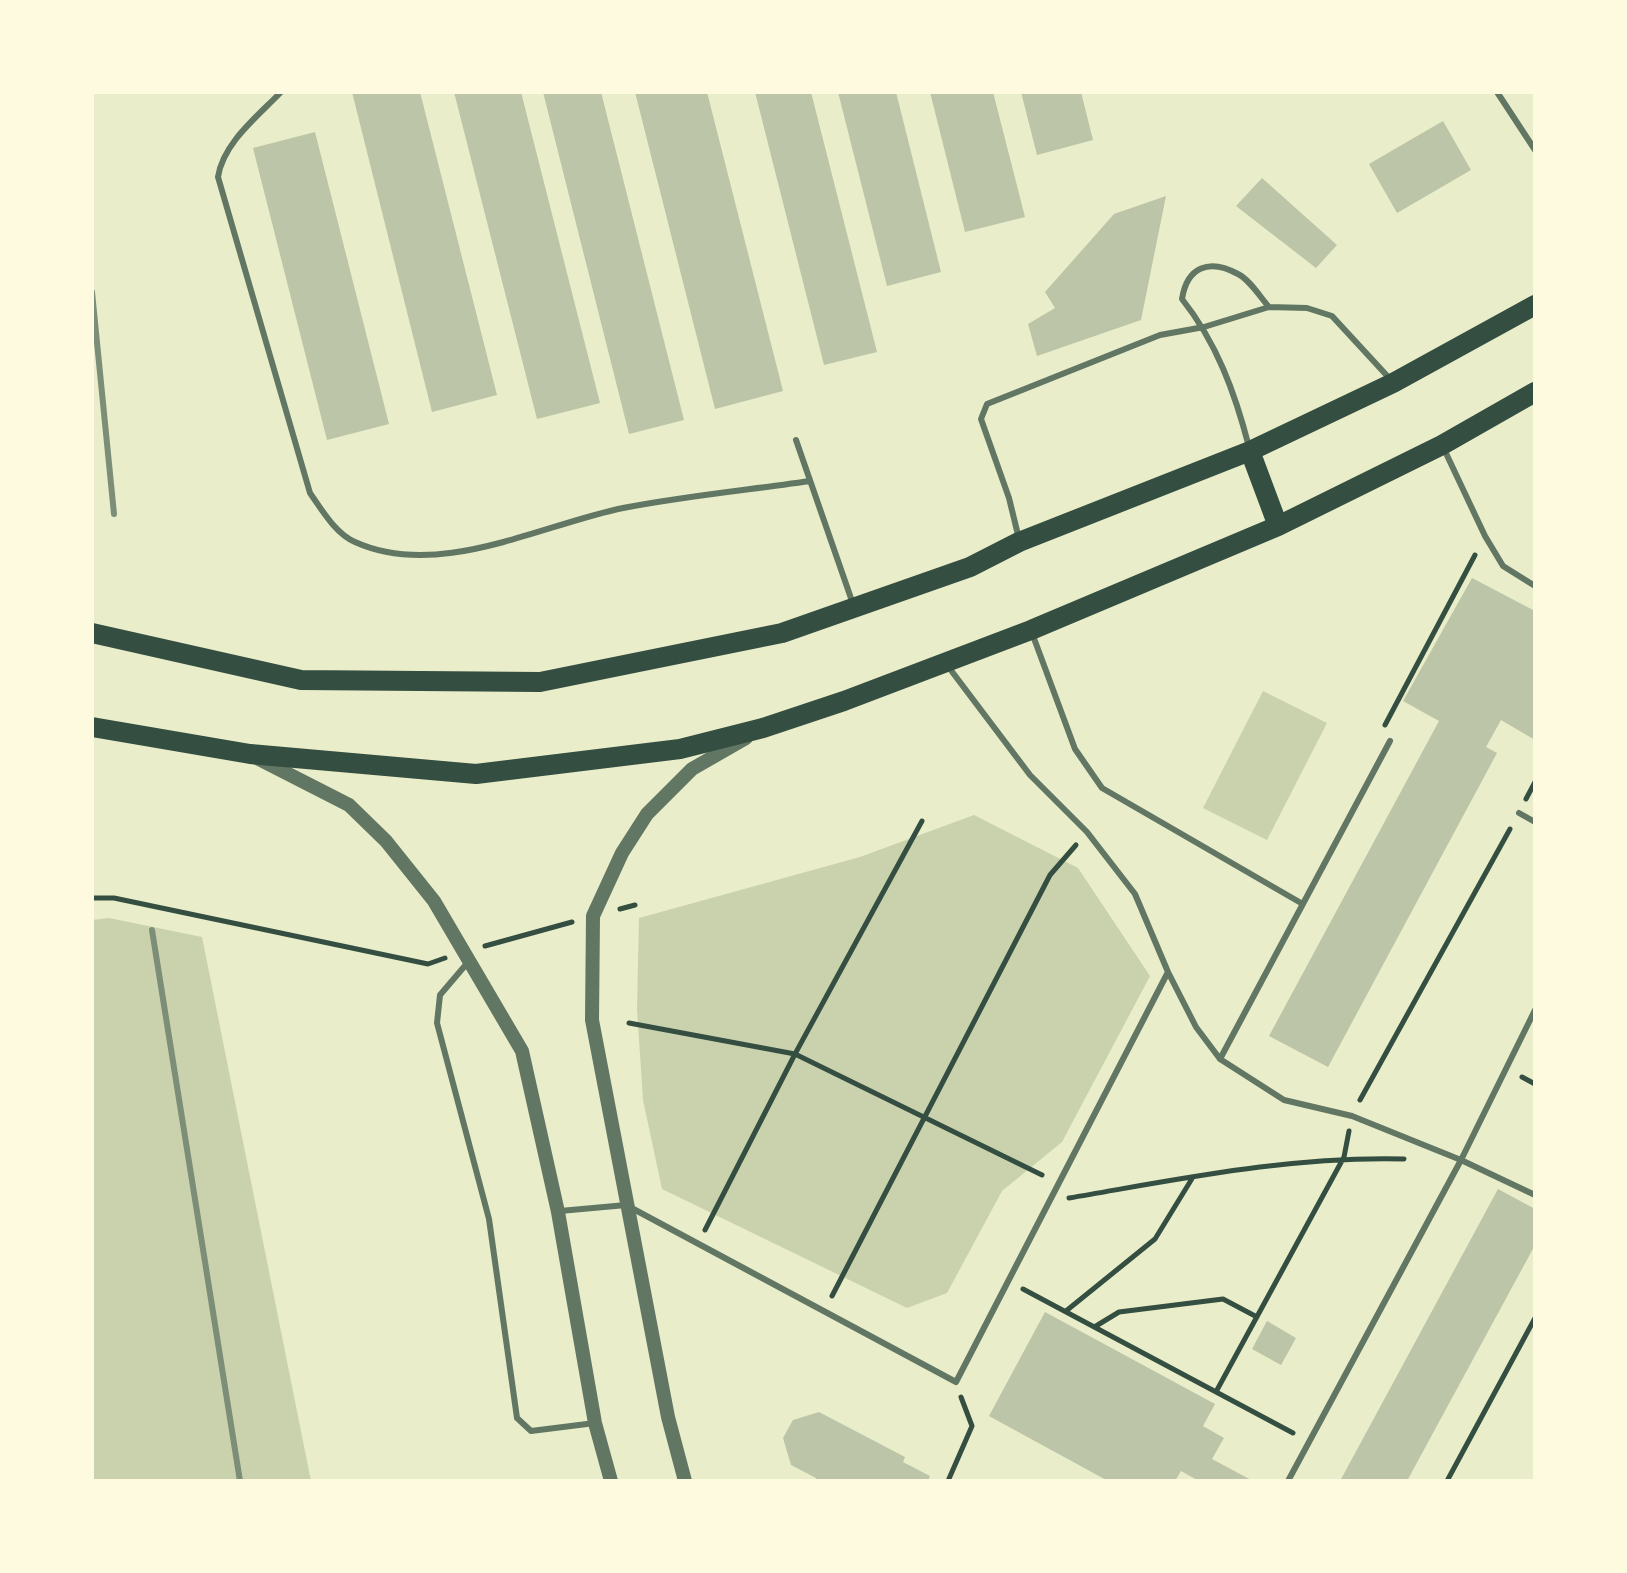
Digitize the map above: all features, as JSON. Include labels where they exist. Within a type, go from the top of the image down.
[{"type":"main road","points":[[92,633],[301,680],[540,682],[782,633],[970,567],[1019,542],[1250,451],[1393,383],[1535,305]]},
{"type":"main road","points":[[92,727],[250,754],[476,774],[680,749],[763,728],[1031,630],[1278,526],[1442,445],[1535,392]]},
{"type":"main road","points":[[1250,451],[1278,526]]},
{"type":"street","points":[[685,1481],[668,1417],[592,1020],[593,916],[622,853],[647,814],[692,769],[763,728]]},
{"type":"street","points":[[250,754],[349,805],[386,841],[434,901],[522,1051],[558,1212],[595,1423],[611,1481]]},
{"type":"lane","points":[[281,92],[229,148],[220,162],[218,177],[310,493],[329,521],[353,542],[392,553],[451,553],[622,509],[810,481]]},
{"type":"lane","points":[[1497,92],[1535,150]]},
{"type":"lane","points":[[1250,451],[1236,396],[1204,327],[1182,299],[1185,281],[1198,268],[1215,267],[1240,274],[1269,307]]},
{"type":"lane","points":[[1019,542],[1009,498],[981,419],[987,404],[1160,335],[1204,327],[1269,307],[1307,308],[1332,316],[1393,383]]},
{"type":"lane","points":[[796,440],[854,607]]},
{"type":"lane","points":[[1442,445],[1485,536],[1503,566],[1535,586]]},
{"type":"lane","points":[[1031,630],[1075,749],[1102,788],[1301,903]]},
{"type":"lane","points":[[945,662],[1030,775],[1087,832],[1135,894],[1168,972],[1196,1027],[1220,1059],[1284,1100],[1352,1116],[1461,1160],[1535,1195]]},
{"type":"lane","points":[[1220,1059],[1390,741]]},
{"type":"lane","points":[[1519,813],[1535,822]]},
{"type":"lane","points":[[467,956],[440,995],[437,1023],[489,1219],[517,1418],[531,1431],[595,1423]]},
{"type":"lane","points":[[558,1212],[626,1205],[956,1382],[1168,972]]},
{"type":"lane","points":[[1288,1481],[1461,1160],[1535,1010]]},
{"type":"path","points":[[1390,741],[1384,722],[1485,536]]},
{"type":"path","points":[[1217,1390],[1344,1157],[1352,1116],[1535,782]]},
{"type":"path","points":[[698,1243],[795,1054],[922,821]]},
{"type":"path","points":[[824,1311],[1050,875],[1087,832]]},
{"type":"path","points":[[92,898],[114,898],[428,964],[467,956],[635,905]]},
{"type":"path","points":[[629,1023],[795,1054],[1041,1172],[1048,1202],[1280,1162],[1344,1157],[1417,1159]]},
{"type":"path","points":[[1066,1311],[1155,1239],[1193,1177]]},
{"type":"path","points":[[1008,1281],[1309,1441]]},
{"type":"path","points":[[1095,1326],[1119,1312],[1223,1299],[1257,1317]]},
{"type":"path","points":[[1447,1481],[1535,1318]]},
{"type":"path","points":[[948,1481],[972,1426],[956,1382]]},
{"type":"green space","points":[[1263,691],[1327,723],[1267,840],[1203,808]]},
{"type":"green space","points":[[974,815],[1078,868],[1150,976],[1062,1142],[1002,1191],[947,1293],[907,1308],[662,1189],[643,1100],[637,1009],[639,918],[860,857]]},
{"type":"green space","points":[[109,918],[202,937],[311,1481],[92,1481],[92,920]]},
{"type":"building","points":[[352,92],[420,92],[497,395],[432,412]]},
{"type":"building","points":[[454,92],[521,92],[600,403],[537,419]]},
{"type":"building","points":[[543,92],[601,92],[684,420],[629,434]]},
{"type":"building","points":[[635,92],[707,92],[783,391],[715,409]]},
{"type":"building","points":[[755,92],[811,92],[877,352],[824,365]]},
{"type":"building","points":[[838,92],[896,92],[941,272],[887,286]]},
{"type":"building","points":[[930,92],[993,92],[1025,217],[965,232]]},
{"type":"building","points":[[1021,92],[1081,92],[1093,140],[1037,155]]},
{"type":"building","points":[[1443,121],[1471,170],[1397,213],[1369,164]]},
{"type":"building","points":[[315,132],[389,424],[327,440],[253,148]]},
{"type":"building","points":[[1262,178],[1337,245],[1316,268],[1236,206]]},
{"type":"building","points":[[1166,196],[1141,320],[1037,356],[1028,324],[1055,308],[1045,292],[1114,214]]},
{"type":"building","points":[[1472,578],[1535,611],[1535,740],[1501,720],[1486,747],[1497,753],[1328,1067],[1269,1036],[1439,721],[1403,701]]},
{"type":"building","points":[[1498,1189],[1535,1209],[1535,1245],[1407,1481],[1340,1481]]},
{"type":"building","points":[[1045,1312],[1215,1404],[1203,1426],[1224,1438],[1212,1459],[1253,1481],[1199,1481],[1181,1471],[1175,1481],[1108,1481],[989,1416]]},
{"type":"building","points":[[1267,1321],[1296,1338],[1281,1365],[1252,1349]]},
{"type":"building","points":[[819,1412],[905,1457],[903,1462],[930,1476],[928,1481],[815,1481],[816,1478],[791,1465],[783,1438],[793,1420]]},
{"type":"railway","points":[[92,292],[114,514]]},
{"type":"railway","points":[[152,930],[240,1481]]}]
